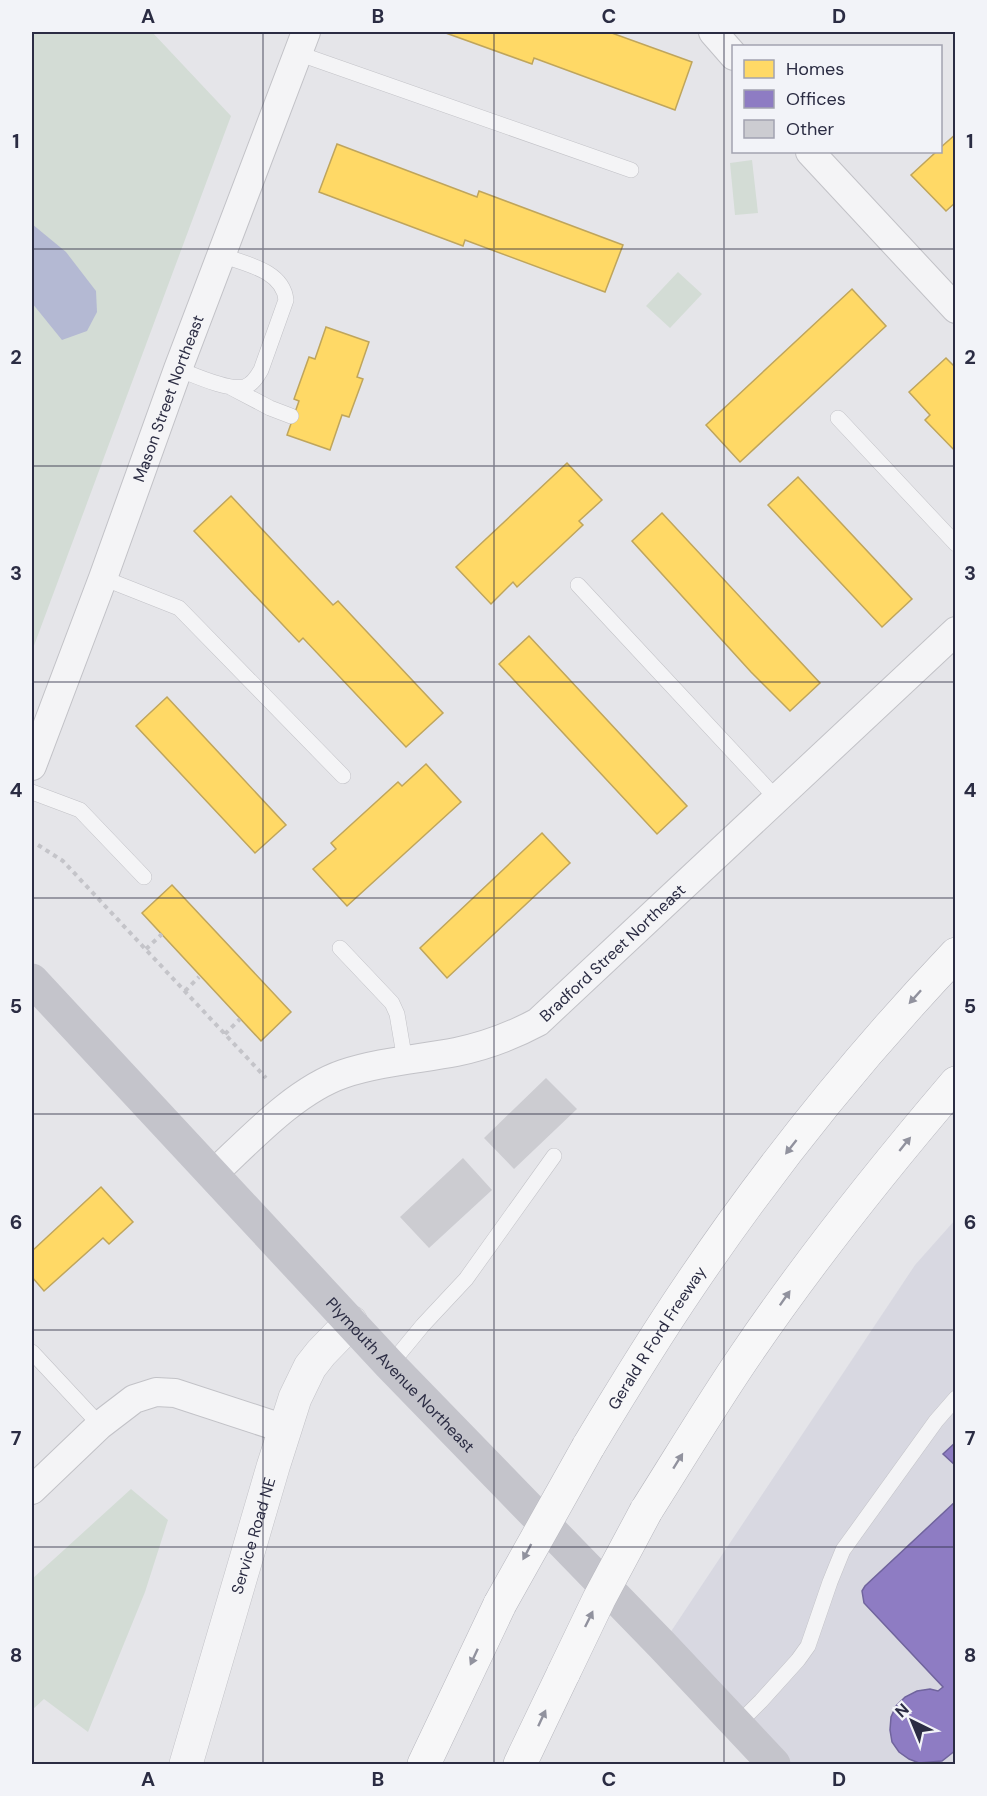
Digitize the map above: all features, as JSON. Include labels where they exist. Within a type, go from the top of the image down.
[{"type":"highway","name":"Gerald R Ford Freeway","points":[[424,1764],[500,1604],[588,1447],[689,1286],[764,1181],[870,1048],[956,954]]},
{"type":"highway","points":[[520,1764],[599,1599],[646,1510],[743,1358],[804,1272],[865,1193],[956,1083]]},
{"type":"main road","name":"Plymouth Avenue Northeast","points":[[32,980],[390,1365],[774,1764]]},
{"type":"street","points":[[713,32],[732,54]]},
{"type":"street","name":"Mason Street Northeast","points":[[32,766],[301,43]]},
{"type":"street","points":[[811,153],[956,309]]},
{"type":"street","name":"Bradford Street Northeast","points":[[212,1174],[274,1118],[316,1086],[343,1075],[502,1040],[538,1022],[956,631]]},
{"type":"street","name":"Service Road NE","points":[[186,1764],[295,1398],[310,1367],[351,1322]]},
{"type":"street","points":[[32,1490],[100,1425],[134,1399],[156,1392],[175,1393],[285,1429]]},
{"type":"lane","points":[[301,43],[631,170]]},
{"type":"lane","points":[[221,255],[270,274],[282,286],[286,300],[261,370],[246,387],[232,387]]},
{"type":"lane","points":[[178,369],[232,387],[270,408],[291,416]]},
{"type":"lane","points":[[838,418],[956,544]]},
{"type":"lane","points":[[103,578],[179,608],[343,776]]},
{"type":"lane","points":[[578,585],[777,799]]},
{"type":"lane","points":[[32,792],[80,810],[144,877]]},
{"type":"lane","points":[[340,948],[392,1004],[405,1061]]},
{"type":"lane","points":[[390,1365],[466,1278],[554,1156]]},
{"type":"lane","points":[[32,1352],[100,1425]]},
{"type":"lane","points":[[737,1725],[762,1701],[808,1646],[843,1551],[936,1421],[956,1398]]},
{"type":"path","points":[[38,845],[63,861],[266,1078]]},
{"type":"path","points":[[146,949],[162,934]]},
{"type":"path","points":[[185,991],[199,977]]},
{"type":"path","points":[[225,1034],[240,1019]]},
{"type":"shaded area","points":[[32,32],[152,32],[231,116],[32,651]]},
{"type":"shaded area","points":[[752,160],[758,213],[735,215],[730,163]]},
{"type":"shaded area","points":[[678,272],[702,294],[670,328],[646,306]]},
{"type":"shaded area","points":[[955,1220],[955,1764],[774,1764],[662,1645],[915,1265]]},
{"type":"shaded area","points":[[131,1489],[168,1520],[145,1592],[88,1732],[44,1699],[32,1710],[32,1579]]},
{"type":"water","points":[[32,224],[66,252],[96,291],[97,312],[87,331],[62,340],[32,303]]},
{"type":"building: Homes","points":[[443,32],[609,32],[692,62],[675,110],[534,58],[532,64]]},
{"type":"building: Homes","points":[[956,134],[956,202],[946,211],[911,175],[935,153],[942,153],[942,146]]},
{"type":"building: Homes","points":[[337,144],[477,197],[479,191],[623,245],[605,292],[465,240],[463,246],[319,192]]},
{"type":"building: Homes","points":[[852,289],[886,326],[740,462],[706,425]]},
{"type":"building: Homes","points":[[326,327],[369,342],[357,377],[363,379],[349,417],[342,415],[330,450],[287,435],[299,401],[294,399],[309,357],[315,359]]},
{"type":"building: Homes","points":[[946,358],[956,368],[956,452],[925,420],[930,415],[909,392]]},
{"type":"building: Homes","points":[[567,463],[602,500],[579,521],[583,525],[517,587],[513,582],[491,604],[456,567]]},
{"type":"building: Homes","points":[[798,477],[912,599],[882,627],[768,505]]},
{"type":"building: Homes","points":[[231,496],[333,605],[338,601],[443,713],[406,747],[303,638],[299,642],[194,531]]},
{"type":"building: Homes","points":[[662,513],[820,683],[790,711],[751,672],[632,541]]},
{"type":"building: Homes","points":[[529,636],[687,806],[657,834],[499,664]]},
{"type":"building: Homes","points":[[167,697],[286,825],[255,853],[136,726]]},
{"type":"building: Homes","points":[[426,764],[461,802],[347,906],[313,869],[336,849],[331,843],[398,782],[402,786]]},
{"type":"building: Homes","points":[[542,833],[570,863],[447,978],[420,948]]},
{"type":"building: Homes","points":[[172,885],[291,1012],[261,1041],[142,913]]},
{"type":"building: Homes","points":[[101,1187],[133,1222],[109,1244],[103,1238],[44,1291],[32,1277],[32,1251]]},
{"type":"building: Offices","points":[[956,1442],[956,1466],[943,1454]]},
{"type":"building: Offices","points":[[956,1501],[956,1750],[942,1761],[919,1763],[899,1752],[892,1742],[891,1717],[896,1706],[905,1697],[917,1691],[930,1689],[938,1691],[943,1687],[864,1603],[862,1591]]},
{"type":"building: Other","points":[[546,1078],[577,1109],[514,1169],[484,1138]]},
{"type":"building: Other","points":[[463,1158],[492,1190],[429,1248],[400,1217]]}]
